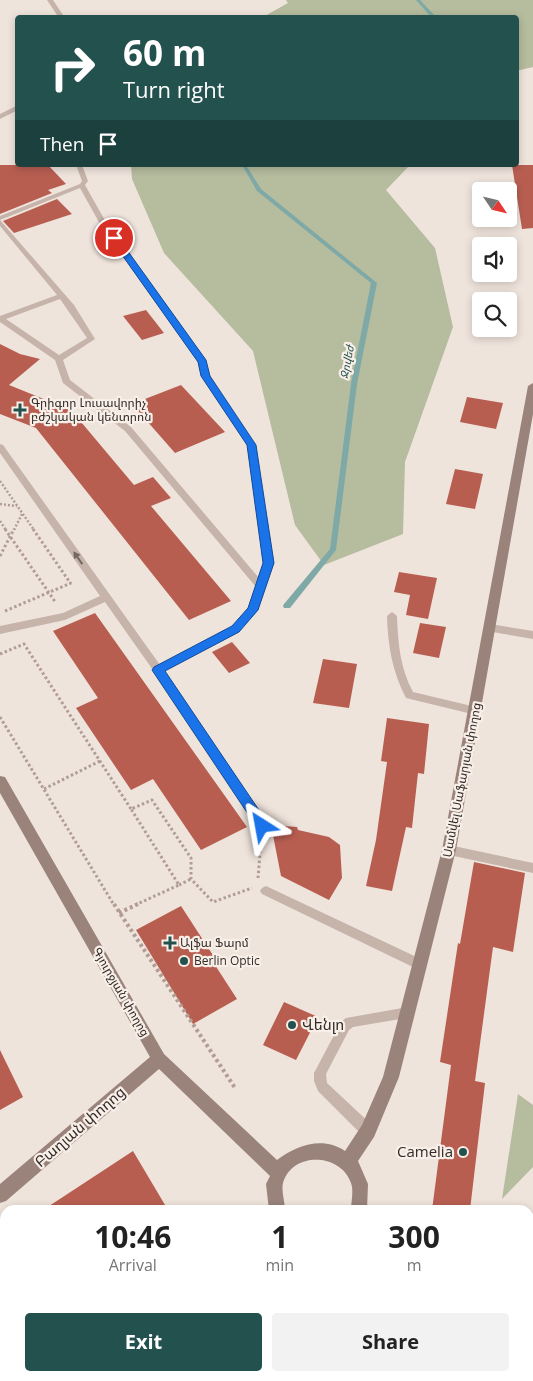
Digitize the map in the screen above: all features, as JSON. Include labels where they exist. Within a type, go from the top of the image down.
[{"type":"street","name":"Սամվել Սաֆարյան փողոց","points":[[348,1162],[368,1131],[391,1077],[449,850],[476,711],[533,386]]},
{"type":"street","name":"Գյուրջյան փողոց","points":[[0,781],[159,1059],[279,1173]]},
{"type":"street","name":"Բաղյան փողոց","points":[[0,1195],[159,1059]]},
{"type":"street","points":[[276,1205],[274,1186],[279,1173],[286,1162],[298,1154],[311,1150],[324,1150],[337,1154],[348,1162],[357,1173],[361,1186],[361,1205]]},
{"type":"lane","points":[[50,0],[60,15]]},
{"type":"lane","points":[[0,117],[15,109]]},
{"type":"lane","points":[[58,359],[91,339],[62,296],[0,220],[82,185],[85,181],[80,167]]},
{"type":"lane","points":[[82,185],[104,224],[202,362],[206,376],[252,445],[269,563],[253,610],[236,629],[158,670]]},
{"type":"lane","points":[[1,319],[62,296]]},
{"type":"lane","points":[[1,319],[58,359],[66,380],[128,429],[261,586]]},
{"type":"lane","points":[[0,447],[158,670],[262,826]]},
{"type":"lane","points":[[1,628],[65,616],[106,597]]},
{"type":"lane","points":[[392,616],[393,651],[401,680],[410,695],[476,711]]},
{"type":"lane","points":[[490,628],[533,635]]},
{"type":"lane","points":[[449,850],[533,868]]},
{"type":"lane","points":[[266,891],[421,965]]},
{"type":"lane","points":[[368,1131],[322,1087],[320,1073],[345,1026],[350,1022],[408,1013]]},
{"type":"path","points":[[0,481],[71,584]]},
{"type":"path","points":[[0,504],[18,506]]},
{"type":"path","points":[[0,556],[22,514]]},
{"type":"path","points":[[0,521],[65,616]]},
{"type":"path","points":[[0,613],[91,575]]},
{"type":"path","points":[[0,654],[24,644],[178,884]]},
{"type":"path","points":[[0,717],[119,913],[235,1088]]},
{"type":"path","points":[[44,789],[100,761]]},
{"type":"path","points":[[132,810],[152,800],[191,858],[191,878],[213,902],[258,886],[262,826]]},
{"type":"path","points":[[119,913],[191,878]]},
{"type":"green space","points":[[286,0],[533,0],[533,67],[519,70],[519,15],[267,15],[288,3]]},
{"type":"green space","points":[[131,167],[408,167],[386,190],[435,248],[453,327],[405,462],[403,534],[324,565],[295,525],[253,351],[164,253],[132,179]]},
{"type":"green space","points":[[518,1094],[533,1105],[533,1167],[502,1199]]},
{"type":"building","points":[[0,165],[50,167],[66,184],[48,190],[52,193],[0,214]]},
{"type":"building","points":[[519,165],[533,165],[533,228],[522,229],[518,203],[518,182],[515,182],[512,167],[519,167]]},
{"type":"building","points":[[57,199],[72,214],[14,233],[3,221]]},
{"type":"building","points":[[146,310],[164,333],[142,340],[123,316]]},
{"type":"building","name":"Գրիգոր Լուսավորիչ բժշկական կենտրոն","points":[[0,344],[20,354],[40,359],[9,385],[71,410],[134,485],[153,477],[171,498],[151,506],[231,601],[189,620],[36,428],[0,414]]},
{"type":"building","points":[[181,385],[225,432],[175,453],[132,404]]},
{"type":"building","points":[[467,397],[503,403],[496,429],[460,422]]},
{"type":"building","points":[[455,469],[483,474],[475,509],[446,504]]},
{"type":"building","points":[[399,572],[437,578],[428,619],[406,615],[410,595],[394,592]]},
{"type":"building","points":[[95,613],[247,827],[201,850],[153,779],[131,790],[76,708],[98,698],[53,631]]},
{"type":"building","points":[[420,623],[446,627],[439,658],[413,653]]},
{"type":"building","points":[[232,642],[250,663],[229,673],[212,652]]},
{"type":"building","points":[[323,659],[357,664],[349,708],[313,703]]},
{"type":"building","points":[[387,718],[429,724],[424,774],[418,773],[412,828],[406,827],[392,891],[366,886],[376,840],[387,762],[381,761]]},
{"type":"building","points":[[271,825],[297,827],[298,830],[329,837],[340,845],[342,878],[329,900],[281,876]]},
{"type":"building","points":[[474,862],[525,873],[513,952],[493,947],[475,1081],[485,1083],[471,1205],[433,1205],[451,1065],[440,1062],[458,943],[460,944]]},
{"type":"building","points":[[181,906],[218,963],[215,965],[237,999],[193,1024],[136,930]]},
{"type":"building","points":[[284,1002],[318,1017],[296,1060],[263,1045]]},
{"type":"building","points":[[0,1050],[23,1097],[0,1110]]},
{"type":"building","points":[[133,1151],[165,1205],[51,1205]]},
{"type":"waterway","name":"Ջրվեժ","points":[[418,0],[432,15]]},
{"type":"waterway","name":"Ջրվեժ","points":[[245,167],[259,190],[374,283],[354,384],[333,550],[287,606]]},
{"type":"place","name":"Գրիգոր Լուսավորիչ բժշկական կենտրոն","points":[[20,410]]},
{"type":"place","name":"Ալֆա Ֆարմ","points":[[170,943]]},
{"type":"place","name":"Berlin Optic","points":[[184,961]]},
{"type":"place","name":"Վենլո","points":[[292,1025]]},
{"type":"place","name":"Camelia","points":[[463,1152]]},
{"type":"route","points":[[114,238],[202,362],[206,376],[252,445],[269,563],[253,610],[236,629],[158,670],[262,826]]}]
